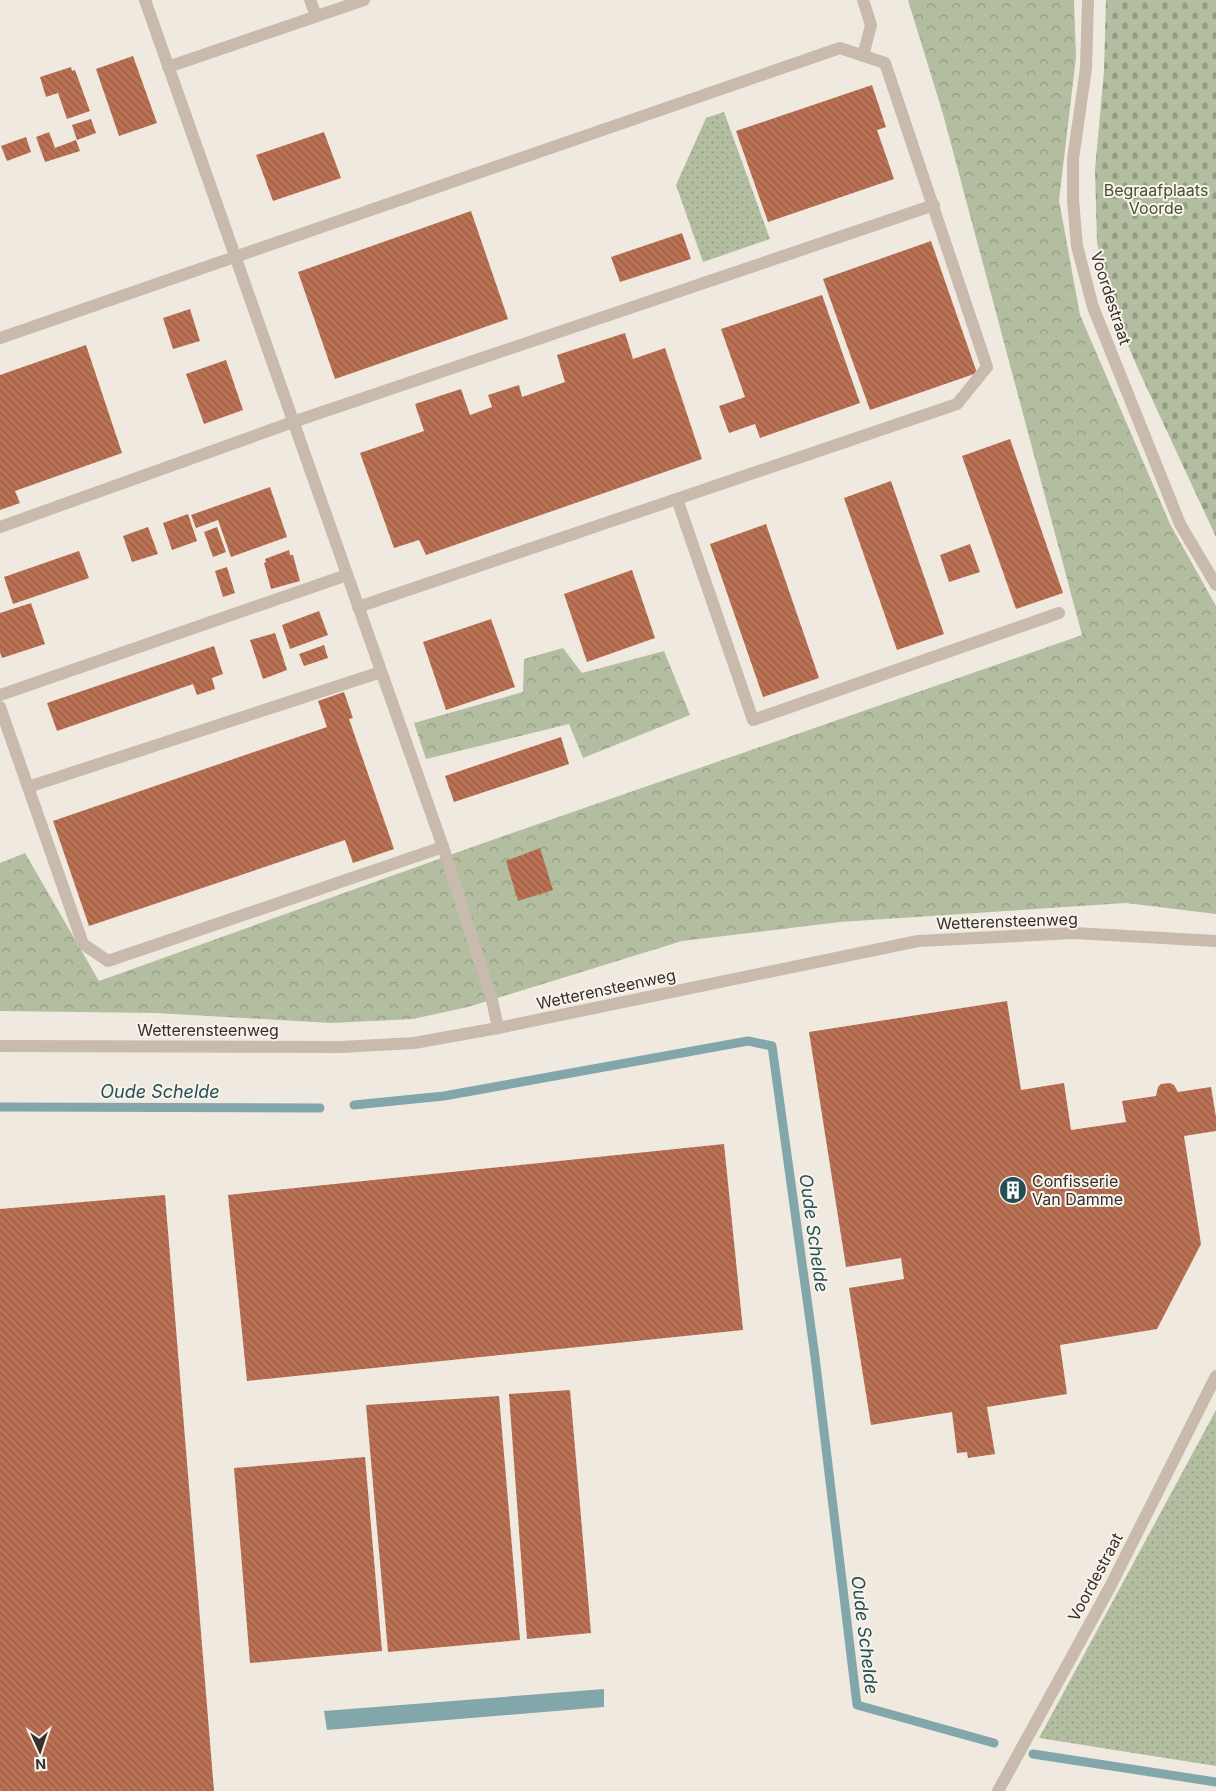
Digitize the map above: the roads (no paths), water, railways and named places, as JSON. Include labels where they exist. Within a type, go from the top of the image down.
[{"type":"street","points":[[145,0],[443,847],[492,1000],[498,1028]]},
{"type":"street","points":[[310,0],[316,16]]},
{"type":"street","points":[[168,67],[364,0]]},
{"type":"street","points":[[863,0],[871,25],[863,56]]},
{"type":"street","name":"Voordestraat","points":[[1088,0],[1086,68],[1073,159],[1073,200],[1077,246],[1093,307],[1180,524],[1216,585]]},
{"type":"street","points":[[0,338],[840,48],[885,63],[987,367],[958,404],[358,607]]},
{"type":"street","points":[[0,527],[293,422],[934,206]]},
{"type":"street","points":[[677,499],[753,720],[1059,613]]},
{"type":"street","points":[[0,695],[347,575]]},
{"type":"street","points":[[28,788],[381,672]]},
{"type":"street","points":[[0,707],[83,944],[108,961],[443,847]]},
{"type":"street","name":"Wetterensteenweg","points":[[0,1046],[341,1047],[414,1043],[498,1028],[918,941],[1074,933],[1216,941]]},
{"type":"street","name":"Voordestraat","points":[[998,1791],[1110,1587],[1216,1376]]},
{"type":"water","points":[[604,1689],[604,1707],[327,1730],[324,1711]]},
{"type":"waterway","name":"Oude Schelde","points":[[354,1105],[444,1096],[748,1041],[772,1046],[815,1357],[857,1705],[994,1743]]},
{"type":"waterway","name":"Oude Schelde","points":[[0,1107],[320,1108]]},
{"type":"waterway","name":"Oude Schelde","points":[[1033,1754],[1216,1782]]},
{"type":"place","name":"Confisserie Van Damme","points":[[1013,1190]]},
{"type":"park label","name":"Begraafplaats Voorde","points":[[1156,199]]}]
